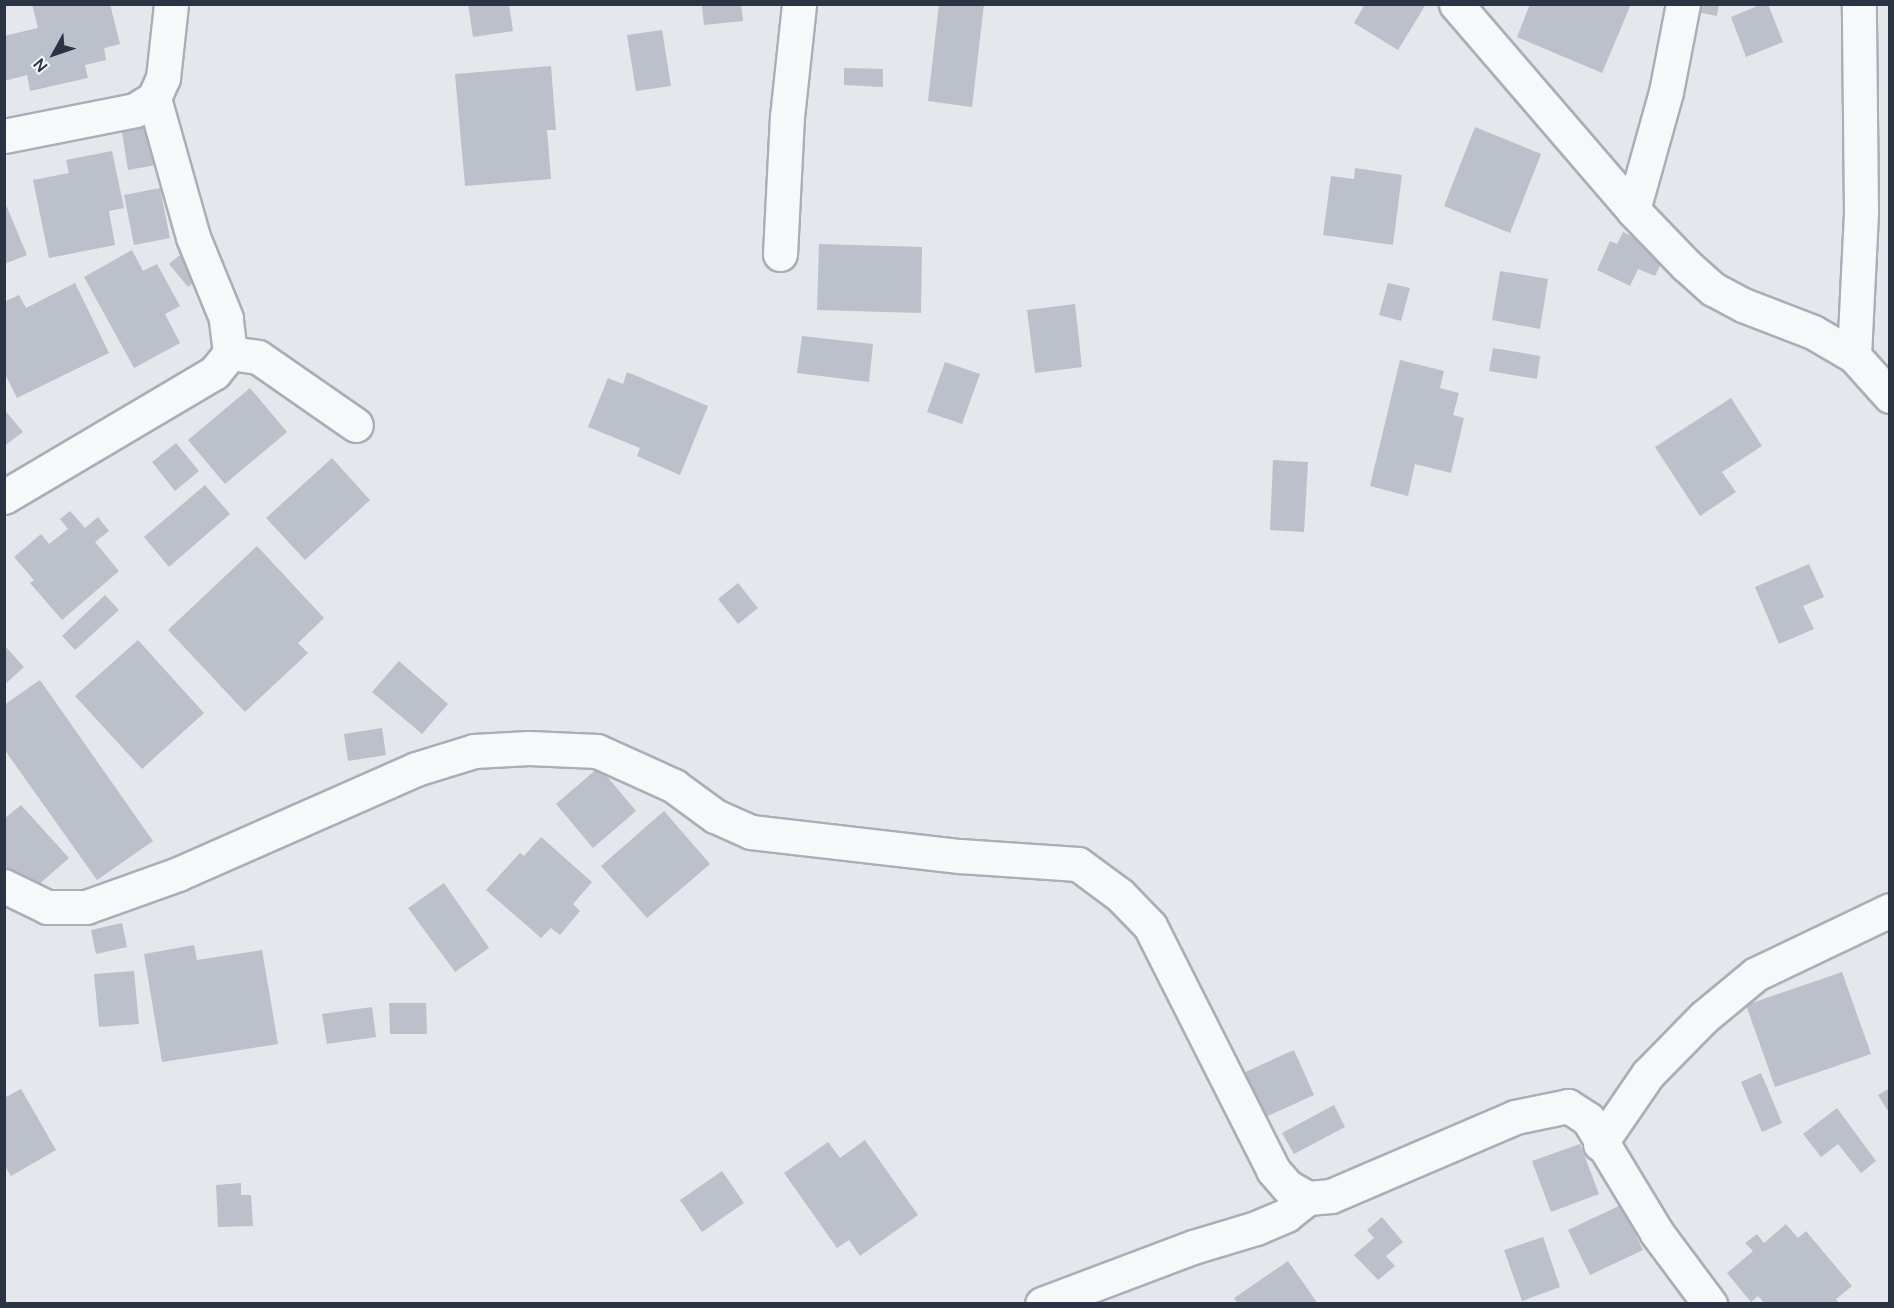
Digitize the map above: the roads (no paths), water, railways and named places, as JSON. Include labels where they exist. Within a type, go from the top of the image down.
[{"type":"street","points":[[4,136],[135,110],[154,98],[163,78],[171,4]]},
{"type":"street","points":[[780,254],[787,117],[799,4]]},
{"type":"street","points":[[1456,4],[1633,210],[1713,289],[1743,305],[1814,332],[1854,356],[1890,396]]},
{"type":"street","points":[[1633,210],[1666,92],[1683,4]]},
{"type":"street","points":[[1854,356],[1861,211],[1859,4]]},
{"type":"street","points":[[4,497],[214,373],[230,353],[226,318],[193,237],[154,98]]},
{"type":"street","points":[[230,353],[258,357],[356,424]]},
{"type":"street","points":[[4,886],[47,907],[86,907],[177,874],[341,799],[416,769],[474,751],[529,748],[597,751],[674,786],[715,816],[751,832],[949,855],[1078,864],[1120,895],[1150,926],[1273,1170],[1288,1187],[1308,1198]]},
{"type":"street","points":[[1600,1144],[1648,1074],[1730,996],[1756,975],[1890,910]]},
{"type":"street","points":[[1042,1304],[1193,1247],[1256,1228],[1286,1215],[1308,1198],[1331,1196],[1515,1117],[1568,1106],[1588,1119],[1600,1144],[1657,1233],[1710,1304]]}]
